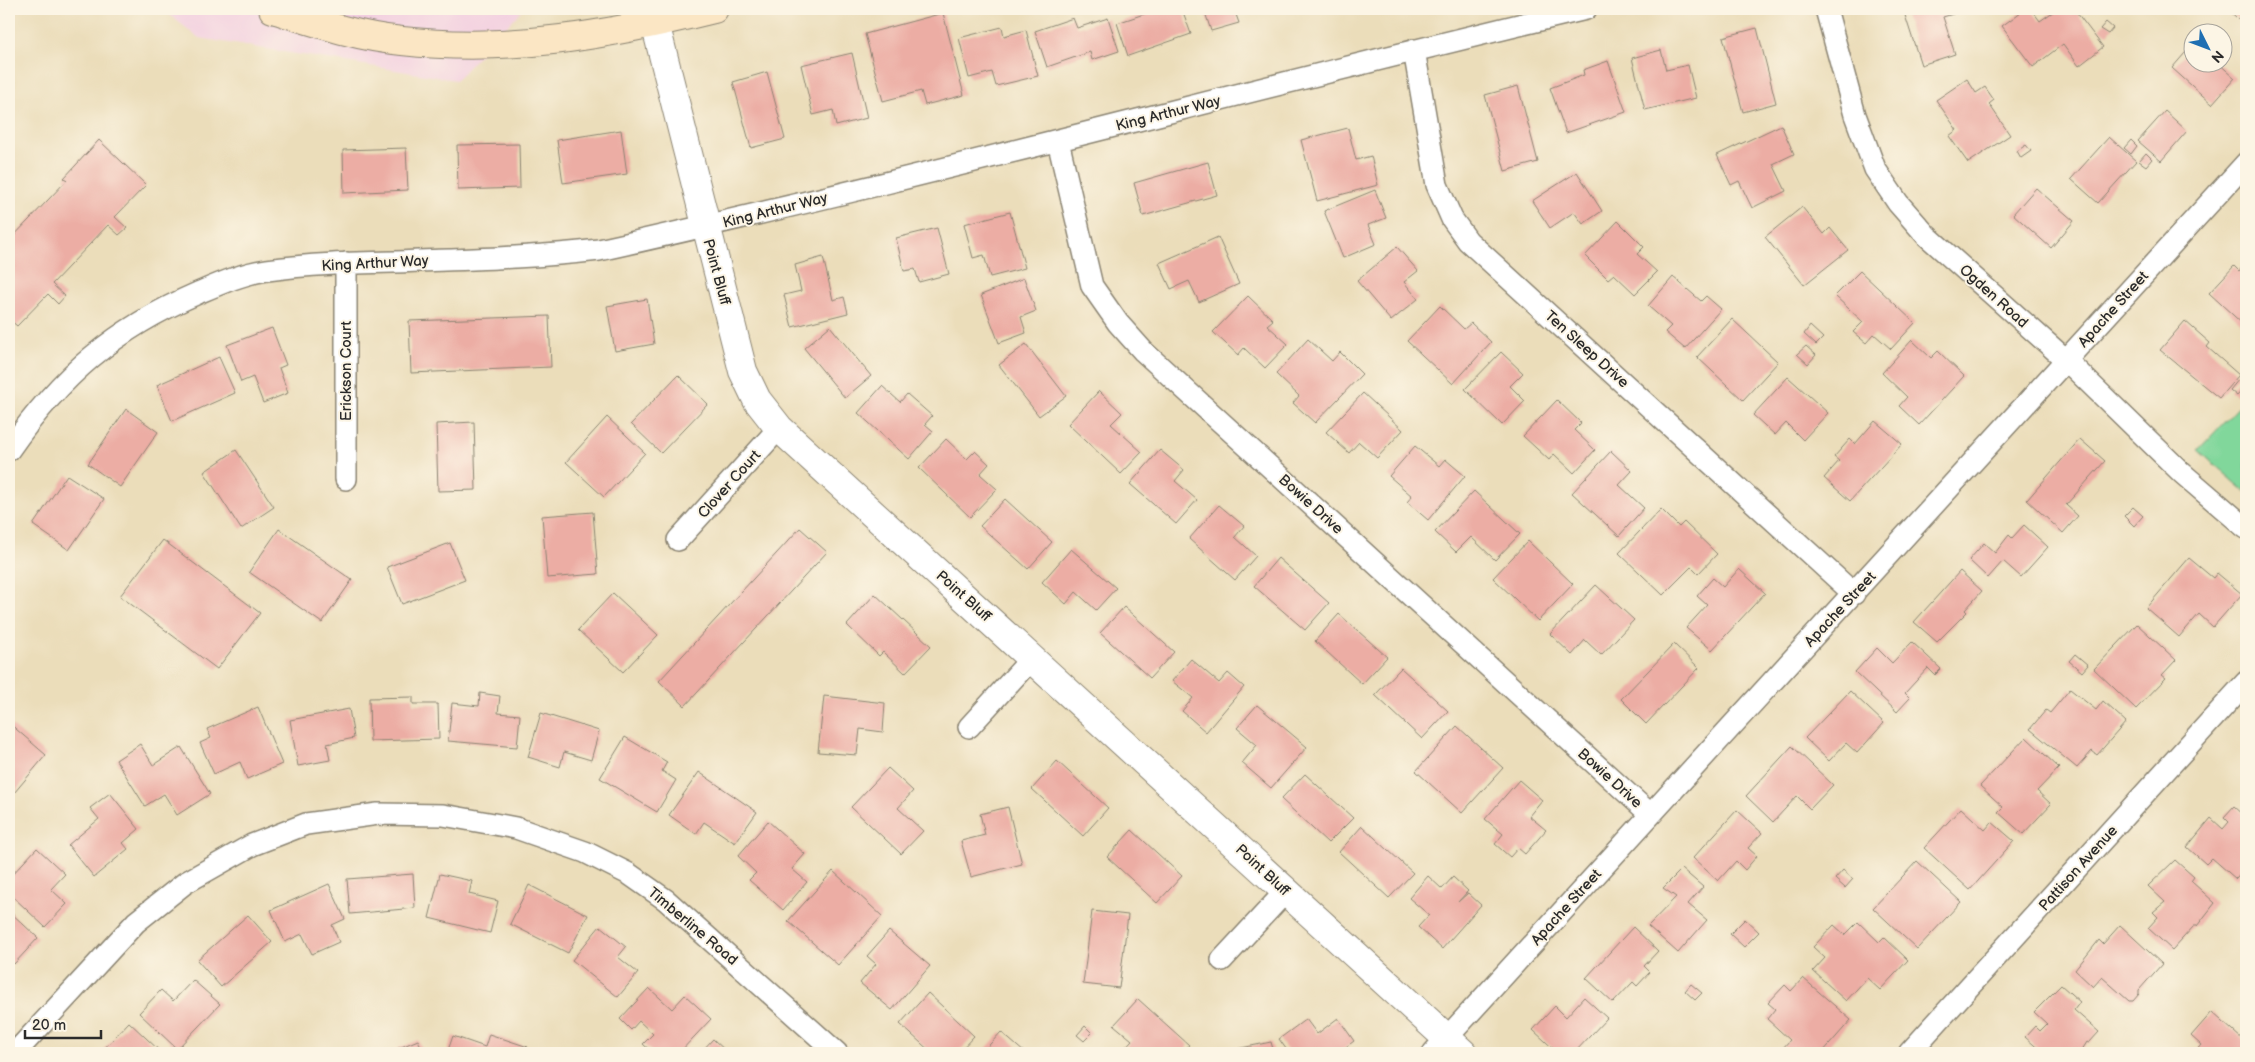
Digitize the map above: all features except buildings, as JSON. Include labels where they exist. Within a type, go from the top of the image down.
[{"type":"main road","points":[[272,9],[332,27],[400,41],[475,46],[556,41],[655,24],[714,9]]},
{"type":"street","name":"King Arthur Way","points":[[9,450],[44,401],[80,365],[122,333],[168,306],[218,284],[265,270],[346,264],[540,257],[599,250],[705,227],[1058,141],[1414,50],[1586,9]]},
{"type":"street","name":"Ogden Road","points":[[1826,9],[1858,124],[1875,169],[1898,203],[1926,235],[2066,360],[2182,473],[2246,528]]},
{"type":"street","name":"Point Bluff","points":[[655,24],[705,227],[743,370],[757,400],[779,428],[1286,891],[1447,1048]]},
{"type":"street","name":"Ten Sleep Drive","points":[[1414,50],[1437,185],[1452,219],[1468,241],[1854,594]]},
{"type":"street","name":"Bowie Drive","points":[[1058,141],[1092,286],[1118,323],[1143,351],[1650,814]]},
{"type":"street","name":"Apache Street","points":[[1447,1048],[1650,814],[1854,594],[2246,163]]},
{"type":"street","name":"Erickson Court","points":[[346,264],[346,479]]},
{"type":"street","name":"Clover Court","points":[[678,540],[779,428]]},
{"type":"street","points":[[969,727],[1032,658]]},
{"type":"street","name":"Pattison Avenue","points":[[1909,1053],[2246,682]]},
{"type":"street","name":"Timberline Road","points":[[15,1053],[136,922],[185,884],[252,845],[306,824],[378,814],[443,815],[516,828],[585,852],[620,870],[666,900],[837,1053]]},
{"type":"street","points":[[1222,960],[1286,891]]},
{"type":"shaded area","points":[[162,9],[523,9],[456,80],[199,38]]},
{"type":"green space","points":[[2246,399],[2246,492],[2198,450]]}]
